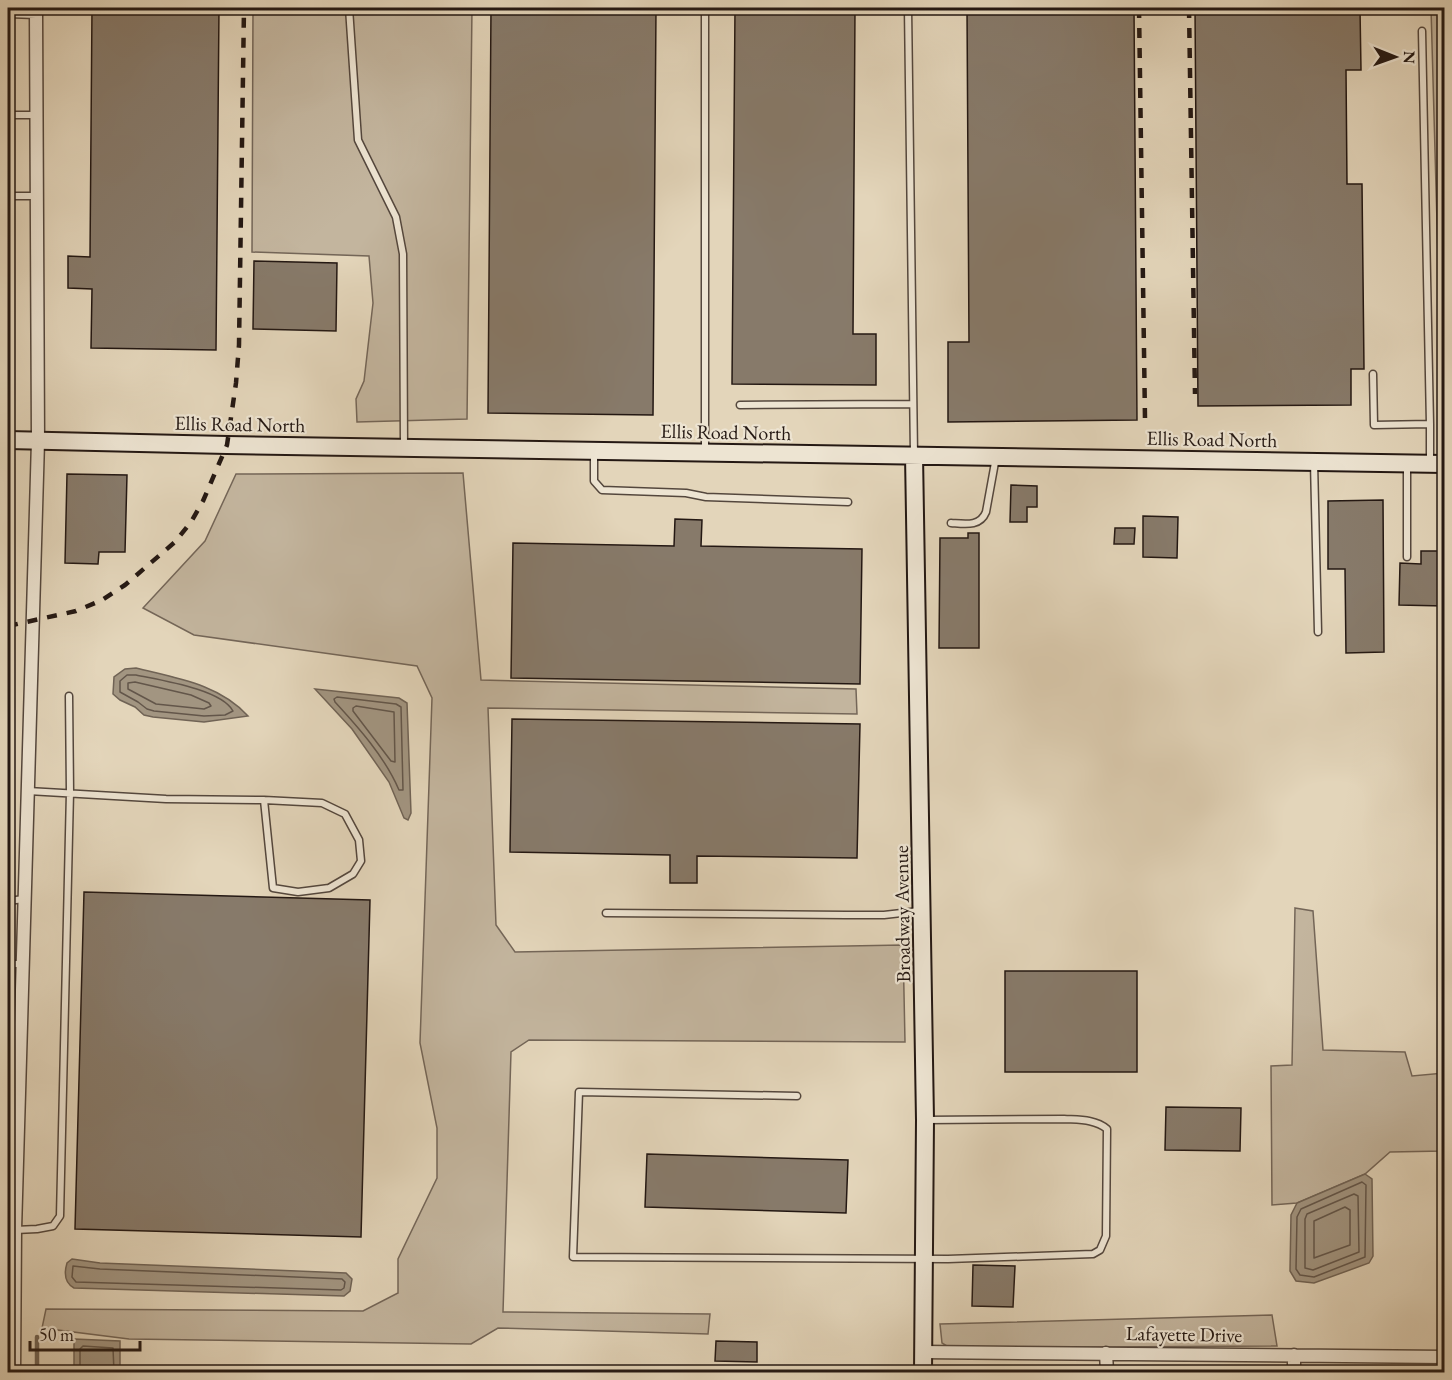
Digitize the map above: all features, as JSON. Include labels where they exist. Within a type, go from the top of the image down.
[{"type":"street","points":[[8,11],[36,12],[37,196],[38,441],[15,1230],[14,1372]]},
{"type":"street","name":"Ellis Road North","points":[[8,440],[1437,463]]},
{"type":"street","name":"Broadway Avenue","points":[[914,455],[923,910],[925,1120],[923,1372]]},
{"type":"street","name":"Lafayette Drive","points":[[923,1352],[1444,1357]]},
{"type":"street","points":[[1106,1353],[1107,1372]]},
{"type":"street","points":[[1294,1355],[1294,1372]]},
{"type":"lane","points":[[348,8],[358,140],[396,217],[402,254],[404,448]]},
{"type":"lane","points":[[705,8],[705,452]]},
{"type":"lane","points":[[908,8],[914,455]]},
{"type":"lane","points":[[1422,31],[1431,424],[1437,463]]},
{"type":"lane","points":[[8,115],[36,115]]},
{"type":"lane","points":[[8,196],[37,196]]},
{"type":"lane","points":[[1373,374],[1374,425],[1431,424]]},
{"type":"lane","points":[[740,405],[914,404]]},
{"type":"lane","points":[[594,451],[594,481],[602,490],[686,493],[706,497],[848,502]]},
{"type":"lane","points":[[951,523],[974,524],[983,519],[987,512],[996,456]]},
{"type":"lane","points":[[1314,462],[1318,632]]},
{"type":"lane","points":[[1407,463],[1407,557]]},
{"type":"lane","points":[[15,1230],[53,1226],[60,1216],[70,792],[69,696]]},
{"type":"lane","points":[[27,791],[166,800],[264,800],[322,803],[345,814],[359,840],[361,861],[353,874],[329,888],[298,892],[273,888],[264,800]]},
{"type":"lane","points":[[8,901],[24,899]]},
{"type":"lane","points":[[606,913],[884,915],[923,910]]},
{"type":"lane","points":[[8,964],[23,964]]},
{"type":"lane","points":[[797,1096],[579,1092],[573,1257],[924,1259],[1093,1254],[1100,1250],[1106,1236],[1107,1141],[1107,1129],[1101,1124],[1085,1120],[925,1120]]},
{"type":"shaded area","points":[[253,8],[472,8],[467,419],[357,422],[356,399],[364,381],[373,303],[369,256],[252,252]]},
{"type":"shaded area","points":[[1431,8],[1444,8],[1444,437],[1443,437]]},
{"type":"shaded area","points":[[463,473],[481,680],[856,689],[857,714],[488,708],[496,925],[515,952],[903,945],[905,1042],[529,1040],[511,1052],[503,1312],[710,1314],[708,1334],[498,1328],[471,1344],[129,1339],[42,1328],[46,1309],[363,1311],[398,1293],[398,1259],[437,1178],[437,1128],[420,1043],[432,698],[417,666],[194,635],[143,608],[205,541],[236,474]]},
{"type":"shaded area","points":[[1295,908],[1313,911],[1323,1050],[1405,1052],[1412,1076],[1444,1073],[1444,1151],[1390,1152],[1365,1174],[1297,1203],[1272,1205],[1271,1066],[1292,1065]]},
{"type":"shaded area","points":[[1272,1315],[1277,1346],[950,1348],[942,1343],[940,1324]]},
{"type":"water","points":[[136,668],[210,689],[237,705],[248,716],[204,722],[144,715],[113,694],[114,677],[125,669]]},
{"type":"water","points":[[315,689],[399,698],[407,703],[411,813],[408,820],[404,818],[389,782],[352,729]]},
{"type":"water","points":[[1365,1174],[1372,1179],[1373,1256],[1369,1263],[1314,1283],[1296,1281],[1290,1271],[1291,1215],[1297,1203]]},
{"type":"water","points":[[72,1259],[100,1263],[346,1273],[352,1279],[350,1291],[344,1296],[74,1288],[67,1281],[66,1274],[67,1263]]},
{"type":"water","points":[[74,1339],[120,1341],[120,1372],[74,1372]]},
{"type":"building","points":[[92,8],[219,8],[216,350],[91,348],[92,289],[68,288],[68,256],[90,257]]},
{"type":"building","points":[[491,8],[656,8],[653,415],[488,413]]},
{"type":"building","points":[[735,8],[855,8],[853,334],[876,334],[876,385],[732,384]]},
{"type":"building","points":[[967,8],[1134,8],[1137,420],[948,422],[948,342],[969,342]]},
{"type":"building","points":[[1195,8],[1406,8],[1360,9],[1361,70],[1346,70],[1347,184],[1362,184],[1364,369],[1351,369],[1351,405],[1198,406]]},
{"type":"building","points":[[254,261],[337,263],[336,331],[253,329]]},
{"type":"building","points":[[67,474],[127,475],[125,552],[99,552],[98,564],[65,563]]},
{"type":"building","points":[[1011,485],[1037,486],[1037,507],[1027,507],[1027,522],[1010,522]]},
{"type":"building","points":[[1383,500],[1384,652],[1346,653],[1345,569],[1328,569],[1328,501]]},
{"type":"building","points":[[1143,516],[1178,517],[1177,558],[1143,557]]},
{"type":"building","points":[[675,519],[702,520],[701,546],[862,549],[860,684],[511,678],[513,543],[674,546]]},
{"type":"building","points":[[1115,528],[1135,528],[1134,544],[1114,544]]},
{"type":"building","points":[[968,533],[979,533],[979,648],[939,648],[940,538],[968,538]]},
{"type":"building","points":[[1421,551],[1444,551],[1444,606],[1399,605],[1400,563],[1421,564]]},
{"type":"building","points":[[512,719],[860,724],[857,858],[697,856],[697,883],[670,883],[670,855],[510,852]]},
{"type":"building","points":[[84,892],[370,900],[361,1237],[75,1229]]},
{"type":"building","points":[[1005,971],[1137,971],[1137,1072],[1005,1072]]},
{"type":"building","points":[[1166,1107],[1241,1108],[1240,1151],[1165,1150]]},
{"type":"building","points":[[647,1154],[848,1160],[846,1213],[645,1207]]},
{"type":"building","points":[[973,1265],[1015,1266],[1013,1307],[972,1306]]},
{"type":"building","points":[[716,1341],[757,1342],[757,1362],[715,1361]]},
{"type":"waterway","points":[[37,1337],[37,1372]]},
{"type":"railway","points":[[8,626],[76,611],[102,600],[125,585],[175,542],[191,522],[203,501],[227,445],[239,345],[244,8]]},
{"type":"railway","points":[[1139,8],[1145,419]]},
{"type":"railway","points":[[1189,8],[1195,394]]}]
